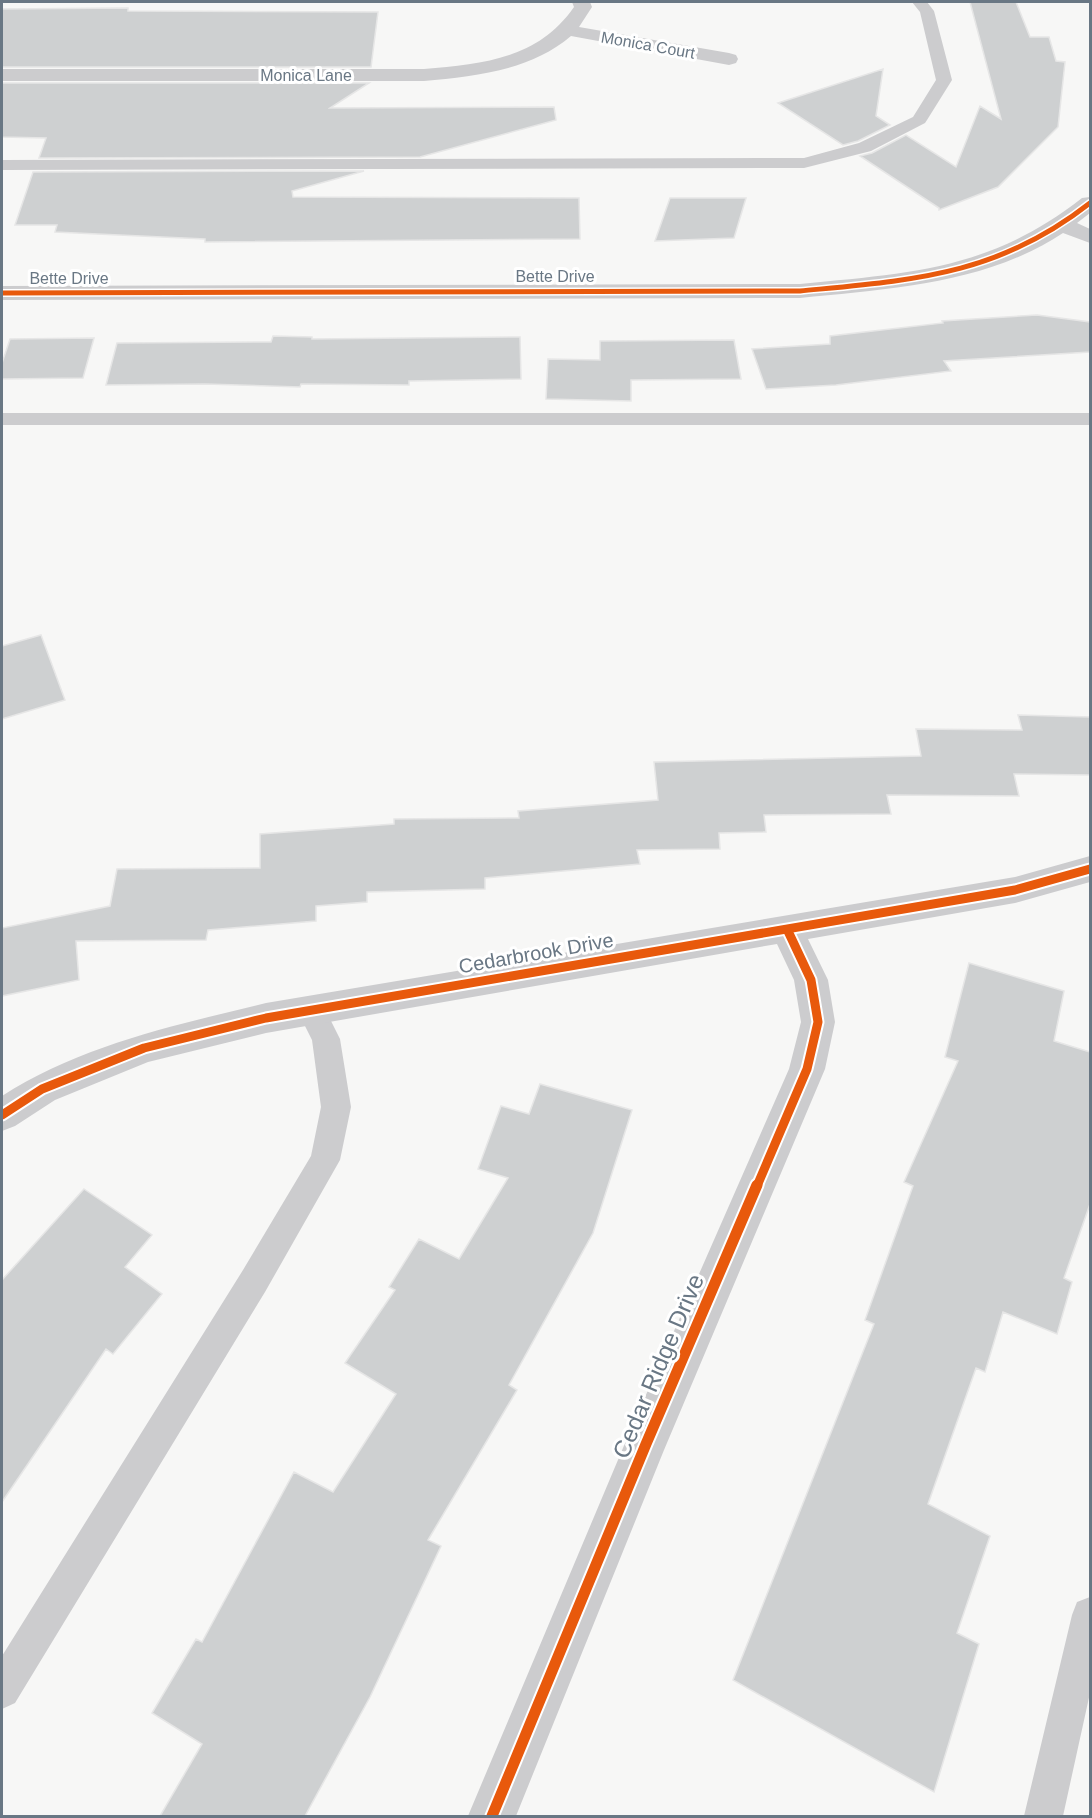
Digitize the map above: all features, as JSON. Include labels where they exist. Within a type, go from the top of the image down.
[{"type":"street","name":"Monica Lane","points":[[2,75],[424,75],[478,70],[531,54],[566,30],[583,7],[581,2]]},
{"type":"street","name":"Monica Court","points":[[566,30],[729,59]]},
{"type":"street","name":"Bette Drive","points":[[2,293],[800,291],[897,281],[968,268],[1025,246],[1062,224],[1090,203]]},
{"type":"street","points":[[1062,224],[1090,237]]},
{"type":"street","name":"Cedarbrook Drive","points":[[2,1115],[42,1089],[144,1048],[266,1018],[1015,890],[1090,868]]},
{"type":"street","name":"Cedar Ridge Drive","points":[[492,1816],[646,1444],[807,1069],[818,1022],[811,980],[787,929]]},
{"type":"lane","points":[[2,165],[804,163],[865,147],[919,120],[944,81],[927,11],[919,2]]},
{"type":"lane","points":[[2,419],[1090,419]]},
{"type":"lane","points":[[2,1690],[254,1281],[325,1160],[336,1107],[326,1039],[311,1010]]},
{"type":"lane","points":[[1043,1816],[1090,1615]]},
{"type":"building","points":[[970,2],[1016,2],[1030,37],[1049,37],[1056,61],[1065,62],[1058,127],[998,187],[939,210],[860,156],[872,153],[906,135],[956,167],[980,106],[1001,119]]},
{"type":"building","points":[[128,8],[128,11],[378,12],[371,67],[2,67],[2,9]]},
{"type":"building","points":[[883,69],[876,116],[890,125],[858,141],[843,145],[778,103]]},
{"type":"building","points":[[2,83],[369,83],[330,108],[554,107],[556,120],[420,157],[39,158],[46,138],[2,137]]},
{"type":"building","points":[[364,171],[292,191],[293,197],[579,198],[580,239],[205,242],[205,239],[55,232],[57,225],[15,225],[33,172]]},
{"type":"building","points":[[670,198],[746,198],[734,238],[655,241]]},
{"type":"building","points":[[1037,315],[1090,322],[1090,352],[944,361],[951,371],[836,385],[766,389],[752,349],[830,344],[830,336],[943,323],[942,321]]},
{"type":"building","points":[[273,336],[312,337],[312,339],[520,337],[521,379],[409,381],[409,385],[301,384],[300,387],[205,384],[106,385],[117,343],[271,342]]},
{"type":"building","points":[[94,338],[83,378],[2,379],[2,363],[10,339]]},
{"type":"building","points":[[734,340],[741,379],[631,380],[631,401],[546,399],[548,359],[600,360],[600,341]]},
{"type":"building","points":[[41,635],[65,700],[2,719],[2,646]]},
{"type":"building","points":[[1018,715],[1090,717],[1090,775],[1014,774],[1019,796],[887,795],[891,814],[764,815],[766,832],[719,833],[720,849],[637,850],[640,864],[485,878],[485,889],[367,892],[367,902],[316,906],[316,921],[208,930],[206,940],[76,941],[79,980],[2,996],[2,928],[110,906],[117,869],[260,868],[260,834],[394,824],[394,819],[519,818],[518,811],[658,800],[654,762],[921,756],[916,729],[1022,730]]},
{"type":"building","points":[[969,963],[1064,991],[1054,1041],[1090,1052],[1090,1204],[1064,1278],[1072,1282],[1057,1334],[1003,1312],[985,1372],[976,1368],[928,1504],[990,1536],[957,1633],[979,1644],[934,1792],[733,1680],[874,1324],[865,1320],[913,1186],[904,1182],[958,1061],[945,1057]]},
{"type":"building","points":[[540,1084],[632,1110],[593,1233],[509,1385],[517,1390],[428,1540],[441,1546],[370,1697],[305,1816],[160,1816],[202,1744],[152,1713],[196,1639],[202,1642],[294,1472],[333,1492],[396,1394],[345,1363],[395,1290],[389,1287],[419,1239],[459,1259],[508,1178],[478,1169],[501,1106],[529,1114]]},
{"type":"building","points":[[84,1189],[152,1235],[125,1267],[162,1294],[113,1354],[106,1349],[2,1502],[2,1280]]},
{"type":"cycle path","points":[[2,293],[800,291],[915,278],[971,266],[1034,242],[1090,203]]},
{"type":"cycle path","points":[[2,1115],[42,1089],[144,1048],[266,1018],[1015,890],[1090,869]]},
{"type":"cycle path","points":[[492,1816],[646,1444],[807,1069],[818,1022],[811,980],[787,929]]}]
